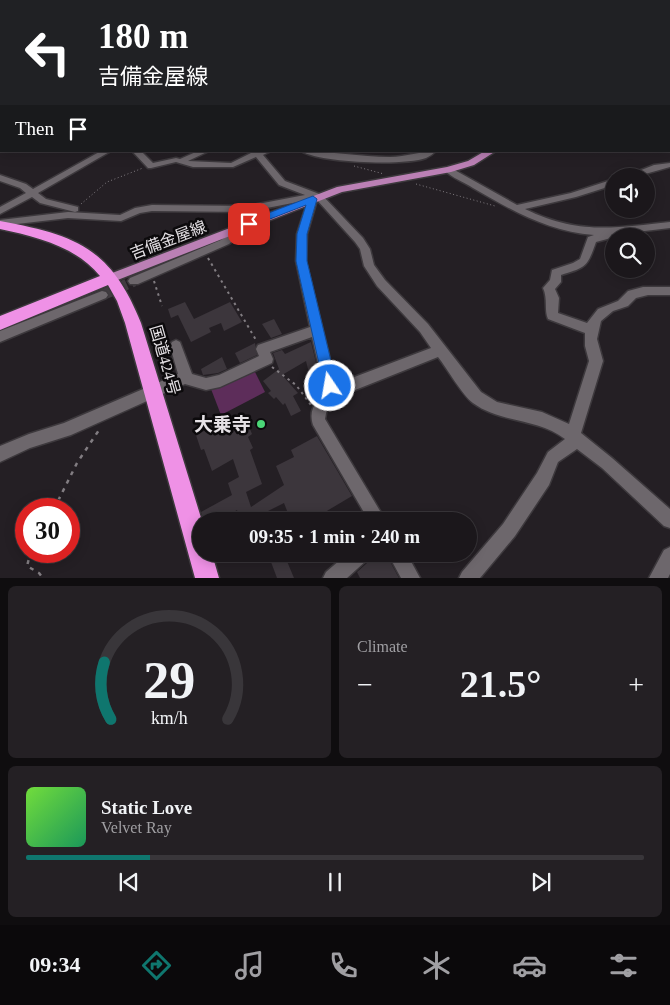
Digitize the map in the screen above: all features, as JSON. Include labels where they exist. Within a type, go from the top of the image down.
[{"type":"highway","name":"国道424号","points":[[0,224],[64,241],[83,252],[107,286],[127,304],[207,578]]},
{"type":"highway","points":[[0,323],[107,286]]},
{"type":"main road","name":"吉備金屋線","points":[[107,286],[315,197],[356,185],[448,170],[478,160],[490,152]]},
{"type":"street","points":[[0,211],[106,152]]},
{"type":"street","points":[[137,152],[150,166],[176,160],[193,165],[232,165],[262,152],[282,183],[315,197],[359,240],[365,249],[369,266],[381,283],[410,312],[472,393],[484,403],[516,414],[542,419],[576,438],[607,462],[670,520]]},
{"type":"street","points":[[181,161],[203,152]]},
{"type":"street","points":[[309,152],[384,161],[426,157],[431,152]]},
{"type":"street","points":[[654,168],[670,165]]},
{"type":"street","points":[[448,170],[518,208],[569,229],[601,231],[670,225]]},
{"type":"street","points":[[0,178],[23,186],[43,201],[72,212],[121,218],[147,208],[247,209],[315,197]]},
{"type":"street","points":[[518,208],[573,195],[605,185]]},
{"type":"street","points":[[315,197],[302,234],[300,250],[330,386],[328,396],[318,412],[320,425],[373,512]]},
{"type":"street","points":[[0,224],[72,212]]},
{"type":"street","points":[[591,330],[552,316],[553,298],[549,288],[555,282],[556,273],[577,266],[584,261],[592,239],[639,232],[642,227]]},
{"type":"street","points":[[134,281],[204,252],[232,237],[230,232]]},
{"type":"street","points":[[0,337],[107,286]]},
{"type":"street","points":[[468,578],[509,530],[543,478],[553,457],[576,438],[596,361],[591,351],[589,334],[597,319],[607,308],[624,303],[629,296],[643,292],[670,291]]},
{"type":"street","points":[[0,454],[29,441],[66,430],[154,393],[184,378],[206,384],[220,381],[265,354],[309,332],[318,331]]},
{"type":"street","points":[[176,346],[185,374],[184,378]]},
{"type":"street","points":[[328,396],[353,384],[440,350]]},
{"type":"street","points":[[658,578],[670,556]]},
{"type":"street","points":[[332,578],[351,562]]},
{"type":"street","points":[[402,562],[411,578]]},
{"type":"path","points":[[350,165],[403,178],[426,188],[494,206],[518,208]]},
{"type":"path","points":[[72,212],[107,182],[150,166]]},
{"type":"path","points":[[204,252],[248,329],[273,368],[296,384],[309,404],[318,412]]},
{"type":"path","points":[[152,274],[162,306]]},
{"type":"path","points":[[60,498],[77,463],[102,426],[118,408]]},
{"type":"path","points":[[28,563],[27,566],[39,573],[42,578]]},
{"type":"shaded area","points":[[253,368],[265,392],[221,415],[211,389]]},
{"type":"building","points":[[185,302],[194,319],[230,302],[242,322],[224,331],[221,323],[209,328],[211,332],[191,342],[178,315],[171,318],[168,309]]},
{"type":"building","points":[[274,319],[282,334],[271,338],[262,324]]},
{"type":"building","points":[[311,342],[320,379],[311,381],[306,361],[282,375],[298,393],[293,396],[301,411],[291,416],[285,403],[283,405],[276,397],[274,399],[268,393],[271,391],[263,381],[279,369],[273,353],[282,350],[285,354]]},
{"type":"building","points":[[255,343],[257,355],[240,363],[235,353]]},
{"type":"building","points":[[222,357],[227,369],[218,373],[203,375],[201,369]]},
{"type":"building","points":[[238,414],[243,425],[247,422],[252,434],[248,437],[253,448],[250,450],[262,484],[246,492],[251,507],[284,485],[276,466],[294,457],[291,450],[317,436],[352,496],[325,512],[288,512],[284,503],[266,512],[238,512],[237,510],[234,512],[201,512],[232,495],[228,483],[239,477],[233,459],[212,471],[204,449],[201,450],[196,435]]},
{"type":"building","points":[[271,562],[287,562],[294,578],[277,578]]},
{"type":"building","points":[[368,562],[390,562],[399,578],[360,578],[357,572]]},
{"type":"tunnel","points":[[102,295],[134,281]]},
{"type":"place","name":"大乗寺","points":[[261,424]]},
{"type":"route","points":[[249,224],[313,199],[302,234],[300,250],[330,386]]}]
